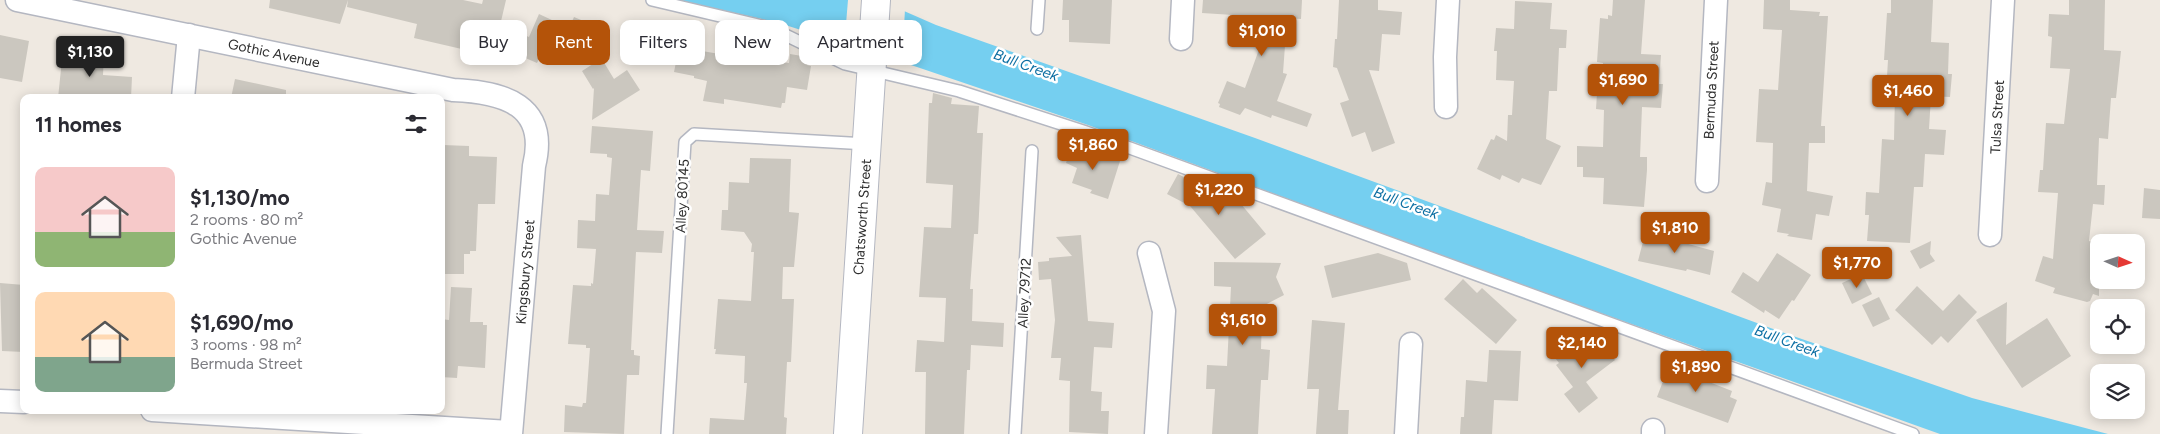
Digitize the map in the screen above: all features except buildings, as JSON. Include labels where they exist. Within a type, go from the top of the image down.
[{"type":"main road","name":"Chatsworth Street","points":[[875,20],[876,0]]},
{"type":"main road","name":"Chatsworth Street","points":[[848,434],[872,65]]},
{"type":"street","name":"Gothic Avenue","points":[[17,0],[453,90],[494,94],[512,100],[526,113]]},
{"type":"street","points":[[1181,39],[1183,0]]},
{"type":"street","points":[[1446,107],[1445,57],[1448,0]]},
{"type":"street","name":"Bermuda Street","points":[[1707,181],[1716,0]]},
{"type":"street","name":"Tulsa Street","points":[[1990,235],[2003,0]]},
{"type":"street","points":[[183,94],[188,35]]},
{"type":"street","name":"Kingsbury Street","points":[[511,433],[537,143],[536,127],[526,113]]},
{"type":"street","points":[[1149,254],[1164,311],[1156,434]]},
{"type":"street","points":[[1406,434],[1411,344]]},
{"type":"street","points":[[0,401],[20,402]]},
{"type":"street","points":[[214,414],[511,433]]},
{"type":"lane","points":[[652,0],[771,28],[799,41]]},
{"type":"lane","points":[[1037,29],[1039,0]]},
{"type":"lane","points":[[872,65],[901,76],[959,91],[1086,132],[1913,434]]},
{"type":"lane","name":"Alley 80145","points":[[667,434],[685,142],[694,134],[867,144]]},
{"type":"lane","name":"Alley 79712","points":[[1015,434],[1032,151]]},
{"type":"water","name":"Bull Creek","points":[[677,0],[859,0],[904,11],[936,25],[1255,138],[1776,330],[1972,398],[2108,434],[1940,434],[1516,283],[1088,125],[911,65],[922,65],[922,20],[799,20],[799,29],[789,26],[789,20],[766,20]]},
{"type":"pier","points":[[848,0],[870,0],[905,9],[904,20],[846,20]]}]
